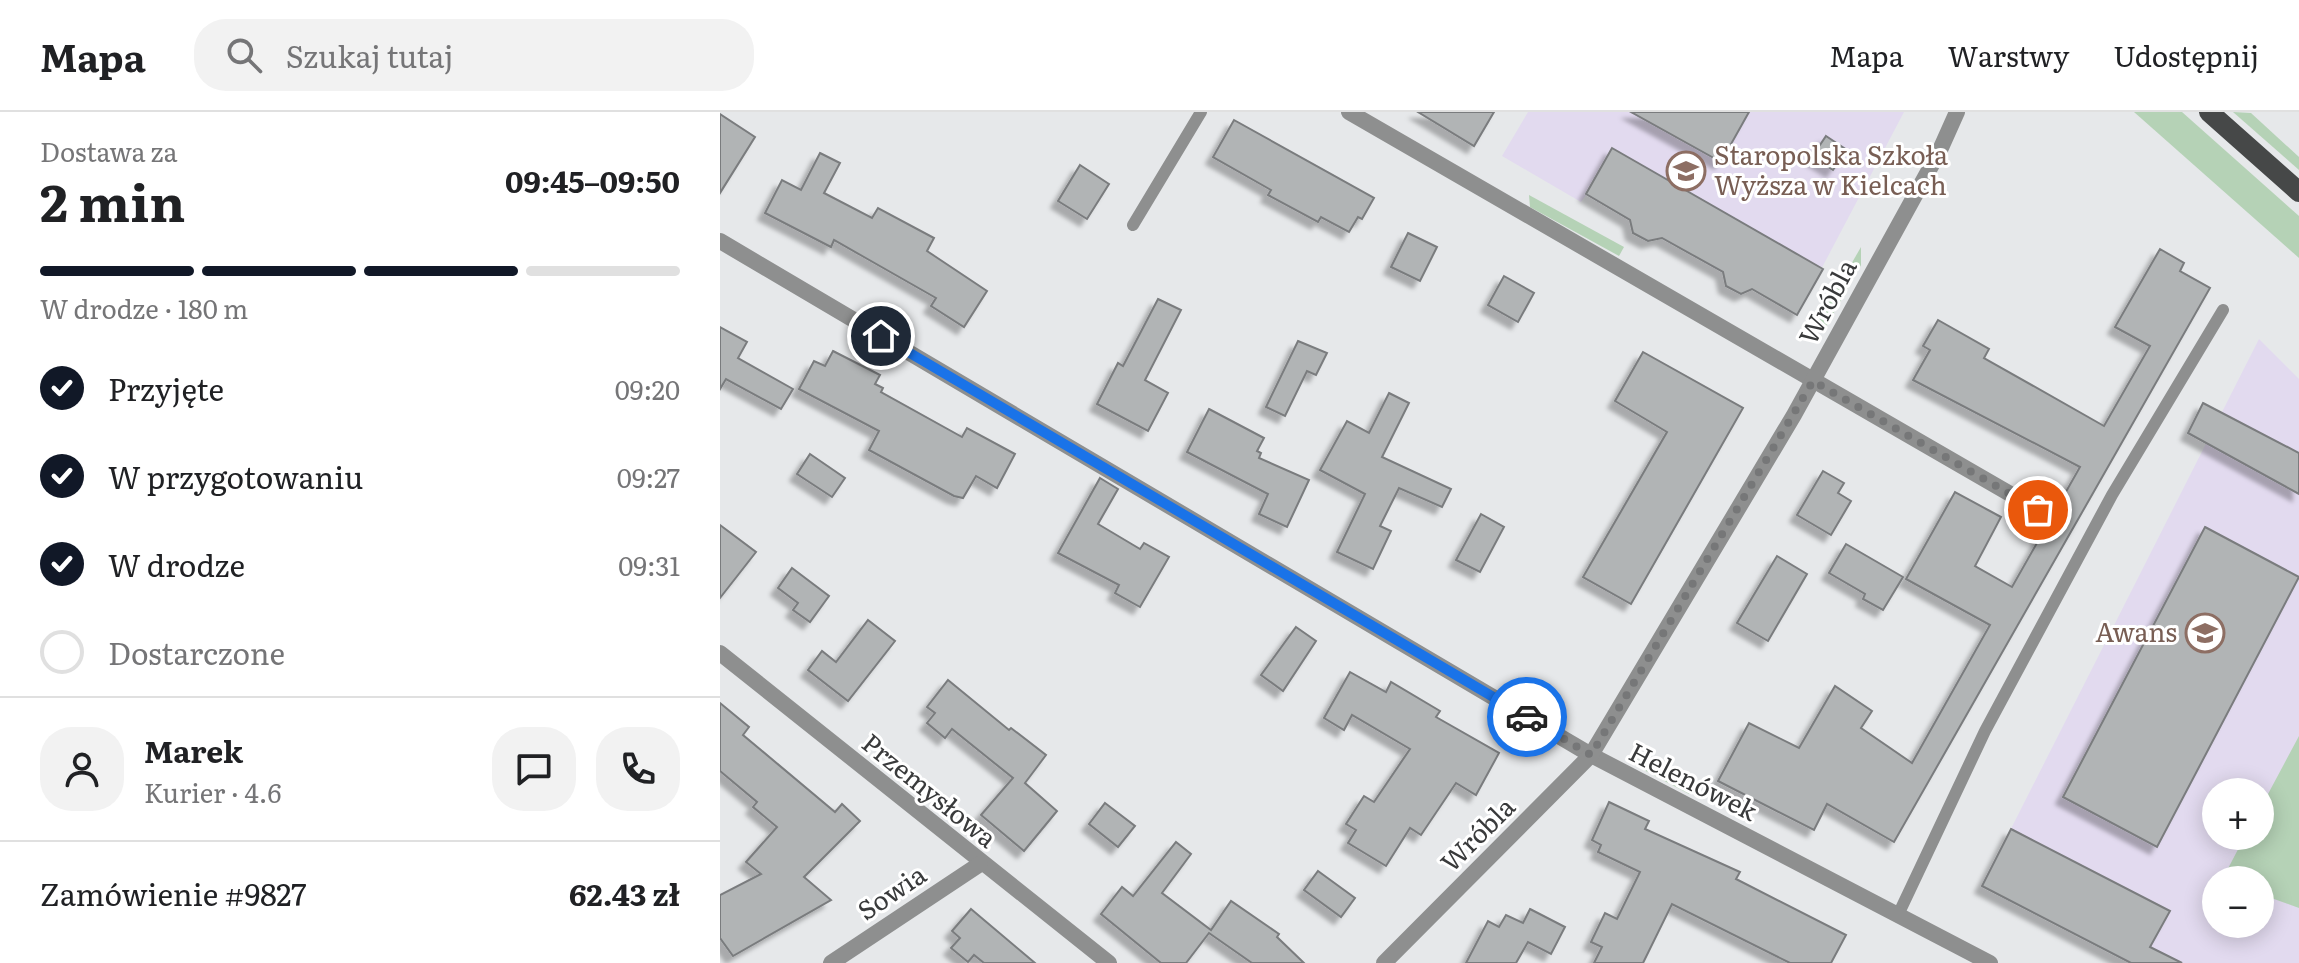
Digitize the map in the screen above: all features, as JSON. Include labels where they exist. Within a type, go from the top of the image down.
[{"type":"main road","points":[[2209,112],[2299,192]]},
{"type":"street","points":[[1349,112],[2038,510]]},
{"type":"street","name":"Wróbla","points":[[1384,963],[1591,755],[1813,381],[1940,150],[1957,112]]},
{"type":"street","name":"Helenówek","points":[[720,241],[1591,755],[1990,963]]},
{"type":"street","name":"Przemysłowa","points":[[720,653],[980,864],[1109,963]]},
{"type":"street","name":"Sowia","points":[[831,963],[980,864]]},
{"type":"lane","points":[[1133,225],[1201,112]]},
{"type":"lane","points":[[1898,915],[1992,717],[2112,495],[2223,310]]},
{"type":"shaded area","points":[[1528,112],[1904,112],[1797,315],[1586,195],[1581,202],[1502,156]]},
{"type":"shaded area","name":"Awans","points":[[2259,339],[2299,379],[2299,963],[2131,963],[1982,886]]},
{"type":"green space","points":[[2134,112],[2182,112],[2299,216],[2299,258]]},
{"type":"green space","points":[[2233,112],[2251,113],[2299,157],[2299,170]]},
{"type":"green space","points":[[1529,195],[1624,247],[1619,256],[1530,207]]},
{"type":"green space","points":[[1861,247],[1861,265],[1824,330],[1816,325]]},
{"type":"green space","points":[[2299,736],[2299,908],[2274,899],[2274,866],[2229,866],[2238,850],[2274,850],[2274,783]]},
{"type":"green space","points":[[1631,756],[1694,790],[1689,794],[1629,762]]},
{"type":"building","points":[[1418,112],[1494,112],[1474,146]]},
{"type":"building","points":[[1631,112],[1749,112],[1721,162]]},
{"type":"building","points":[[720,114],[755,137],[720,193]]},
{"type":"building","points":[[1234,120],[1374,198],[1362,219],[1358,217],[1349,232],[1321,217],[1318,222],[1268,195],[1271,190],[1213,157]]},
{"type":"building","points":[[1826,136],[1847,150],[1833,170],[1812,157]]},
{"type":"building","points":[[1612,148],[1823,269],[1797,315],[1752,289],[1741,294],[1726,286],[1723,272],[1662,238],[1648,241],[1633,233],[1630,220],[1586,194]]},
{"type":"building","points":[[820,153],[840,163],[824,193],[872,218],[878,208],[934,238],[927,251],[987,291],[964,327],[931,306],[936,298],[834,240],[831,247],[765,213],[782,180],[801,190]]},
{"type":"building","points":[[1080,165],[1109,184],[1087,219],[1058,201]]},
{"type":"building","points":[[1408,233],[1437,247],[1420,281],[1391,267]]},
{"type":"building","points":[[2160,249],[2184,263],[2180,271],[2210,288],[1894,842],[1827,804],[1814,830],[1718,781],[1749,723],[1799,748],[1835,686],[1872,711],[1861,728],[1912,763],[1990,625],[1906,579],[1955,492],[2001,517],[1975,566],[2012,587],[2080,467],[1913,380],[1930,350],[1923,346],[1938,320],[1989,349],[1984,358],[2104,426],[2150,346],[2115,327]]},
{"type":"building","points":[[1504,276],[1534,293],[1518,322],[1488,305]]},
{"type":"building","points":[[1158,299],[1181,310],[1145,380],[1168,393],[1148,431],[1097,404],[1118,363],[1123,366]]},
{"type":"building","points":[[720,327],[747,342],[738,358],[793,389],[781,409],[726,379],[720,389]]},
{"type":"building","points":[[1298,341],[1327,353],[1316,375],[1307,371],[1285,416],[1266,407]]},
{"type":"building","points":[[833,351],[880,375],[875,384],[883,388],[881,392],[962,437],[967,428],[1015,454],[997,488],[976,476],[963,498],[954,496],[869,450],[879,431],[799,389],[814,361],[825,366]]},
{"type":"building","points":[[1643,352],[1743,408],[1631,604],[1583,577],[1667,432],[1615,401]]},
{"type":"building","points":[[1389,393],[1409,403],[1382,457],[1451,489],[1442,507],[1399,488],[1380,526],[1391,531],[1373,569],[1337,552],[1365,494],[1320,470],[1347,421],[1369,433]]},
{"type":"building","points":[[2203,403],[2299,453],[2299,494],[2188,433]]},
{"type":"building","points":[[1209,409],[1264,438],[1257,451],[1261,453],[1259,458],[1309,480],[1287,527],[1259,514],[1268,494],[1187,452]]},
{"type":"building","points":[[810,454],[845,478],[832,497],[797,474]]},
{"type":"building","points":[[1823,471],[1844,483],[1838,493],[1851,501],[1831,535],[1797,515]]},
{"type":"building","points":[[1100,478],[1118,489],[1098,524],[1140,549],[1144,543],[1169,557],[1140,607],[1115,593],[1119,585],[1058,553]]},
{"type":"building","points":[[1481,514],[1504,527],[1480,572],[1456,560]]},
{"type":"building","points":[[720,525],[756,552],[720,598]]},
{"type":"building","points":[[2205,527],[2299,577],[2157,847],[2063,797]]},
{"type":"building","points":[[1846,544],[1903,577],[1883,610],[1863,599],[1865,594],[1829,573]]},
{"type":"building","points":[[1777,556],[1807,574],[1768,641],[1737,623]]},
{"type":"building","points":[[792,568],[829,596],[810,622],[793,610],[798,603],[778,588]]},
{"type":"building","points":[[868,620],[895,641],[848,701],[808,670],[822,651],[836,662]]},
{"type":"building","points":[[1296,627],[1316,641],[1283,691],[1261,675]]},
{"type":"building","points":[[1350,672],[1386,692],[1391,682],[1440,711],[1436,717],[1499,753],[1476,795],[1456,783],[1421,835],[1410,828],[1386,866],[1348,843],[1356,830],[1346,824],[1364,796],[1374,802],[1410,749],[1352,715],[1344,730],[1324,718]]},
{"type":"building","points":[[948,680],[1009,730],[1011,728],[1046,755],[1025,783],[1057,811],[1024,851],[981,815],[1013,778],[952,729],[945,738],[927,723],[935,713],[927,707]]},
{"type":"building","points":[[720,703],[749,727],[743,735],[835,812],[842,804],[860,821],[804,877],[831,900],[733,956],[720,938],[720,895],[761,874],[746,862],[777,827],[753,807],[757,802],[720,771]]},
{"type":"building","points":[[1609,802],[1649,821],[1645,829],[1740,872],[1736,879],[1846,935],[1831,963],[1790,963],[1672,904],[1643,963],[1594,963],[1602,947],[1591,942],[1605,913],[1617,919],[1640,872],[1598,852],[1601,845],[1592,840]]},
{"type":"building","points":[[1105,803],[1135,826],[1118,847],[1089,824]]},
{"type":"building","points":[[2011,829],[2170,911],[2150,947],[2182,963],[2131,963],[1982,886]]},
{"type":"building","points":[[1176,842],[1191,854],[1162,893],[1211,930],[1231,901],[1279,934],[1277,937],[1304,963],[1252,963],[1209,933],[1186,963],[1161,963],[1101,914],[1122,887],[1133,896]]},
{"type":"building","points":[[1318,871],[1355,898],[1341,917],[1304,890]]},
{"type":"building","points":[[971,909],[1035,963],[984,963],[974,955],[968,962],[951,948],[960,938],[952,931]]},
{"type":"building","points":[[1530,909],[1565,927],[1551,954],[1528,942],[1516,963],[1466,963],[1488,921],[1499,927],[1506,915],[1523,923]]},
{"type":"way so far","points":[[1527,717],[1591,755],[1813,381],[2038,510]]},
{"type":"place","name":"Staropolska Szkoła Wyższa w Kielcach","points":[[1686,171]]},
{"type":"place","name":"Awans","points":[[2205,633]]},
{"type":"route","points":[[881,336],[1527,717]]}]
